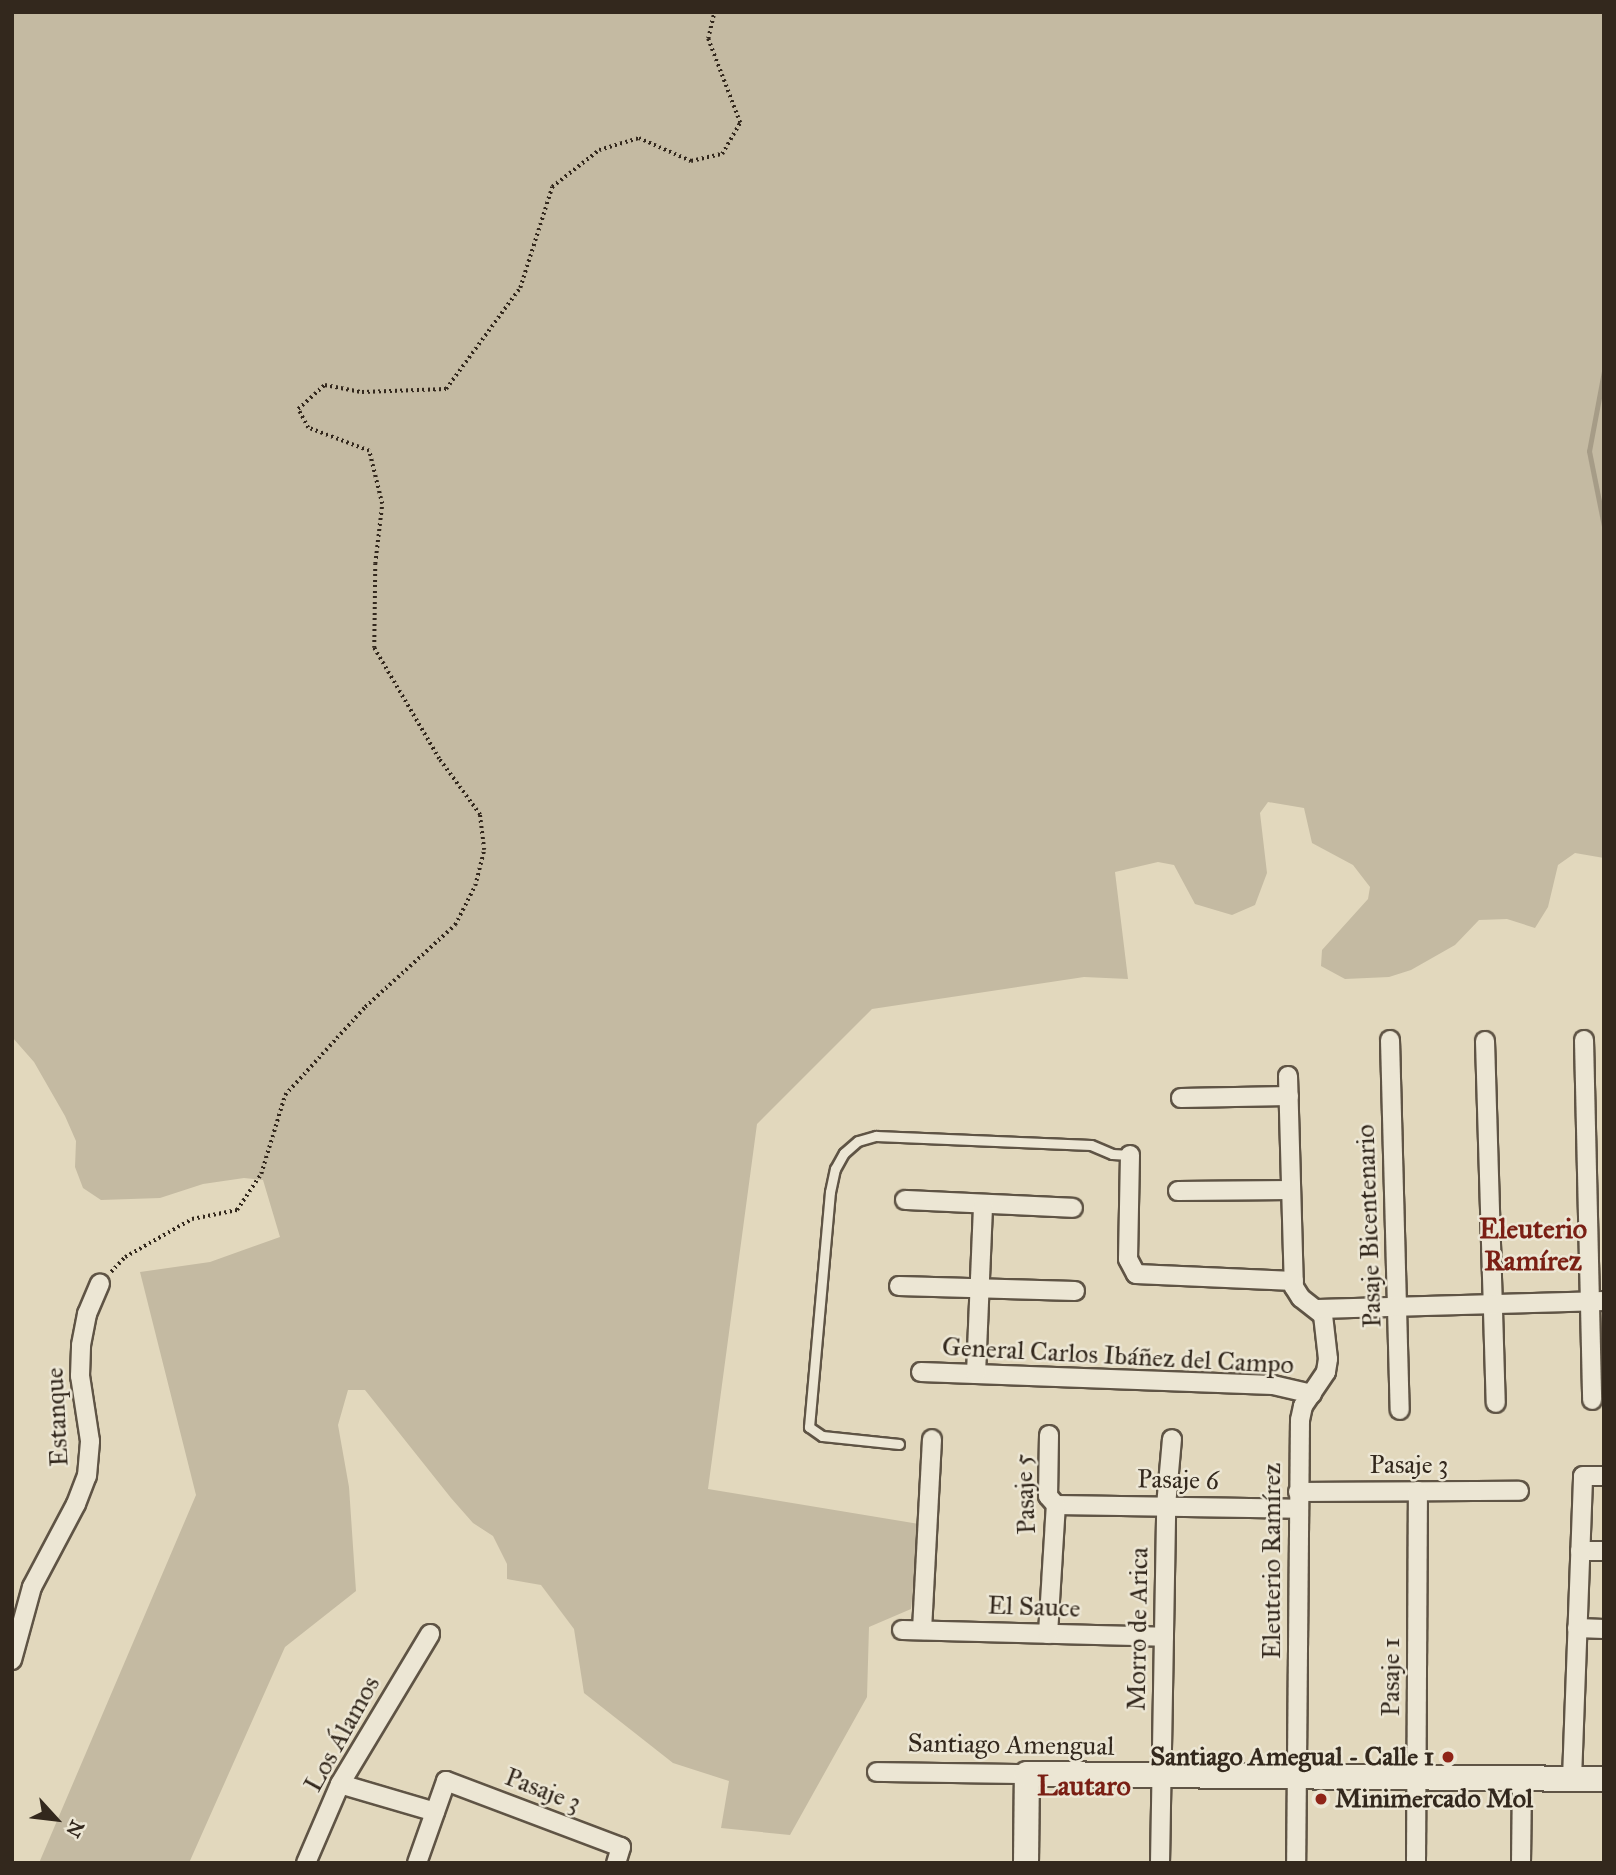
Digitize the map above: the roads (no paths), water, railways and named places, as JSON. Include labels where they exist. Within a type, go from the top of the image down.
[{"type":"street","name":"Pasaje Bicentenario","points":[[1390,1040],[1400,1410]]},
{"type":"street","points":[[1584,1040],[1597,1301],[1592,1400]]},
{"type":"street","points":[[1485,1041],[1496,1404]]},
{"type":"street","points":[[1130,1155],[1128,1259],[1136,1274],[1294,1281],[1289,1076]]},
{"type":"street","points":[[1181,1098],[1289,1096]]},
{"type":"street","points":[[1178,1191],[1291,1189]]},
{"type":"street","points":[[905,1200],[1073,1208]]},
{"type":"street","points":[[976,1374],[983,1204]]},
{"type":"street","name":"Eleuterio Ramírez","points":[[1294,1281],[1301,1298],[1318,1309],[1325,1321],[1328,1359],[1326,1372],[1303,1406],[1300,1420],[1296,1863]]},
{"type":"street","name":"Estanque","points":[[12,1660],[33,1587],[76,1504],[87,1476],[90,1441],[80,1376],[81,1345],[87,1314],[100,1284]]},
{"type":"street","points":[[899,1286],[1074,1290]]},
{"type":"street","points":[[1318,1309],[1597,1301]]},
{"type":"street","name":"General Carlos Ibáñez del Campo","points":[[921,1372],[1273,1385],[1312,1394]]},
{"type":"street","name":"Pasaje 5","points":[[1048,1634],[1056,1505],[1048,1496],[1049,1435]]},
{"type":"street","name":"Morro de Arica","points":[[1160,1863],[1166,1506],[1172,1439]]},
{"type":"street","points":[[922,1630],[932,1440]]},
{"type":"street","points":[[1572,1779],[1583,1476],[1604,1476]]},
{"type":"street","name":"Pasaje 3","points":[[1298,1501],[1418,1492],[1519,1491]]},
{"type":"street","name":"Pasaje 1","points":[[1416,1863],[1418,1492]]},
{"type":"street","name":"Pasaje 6","points":[[1056,1505],[1166,1506],[1298,1501]]},
{"type":"street","points":[[1580,1551],[1604,1551]]},
{"type":"street","points":[[1577,1629],[1604,1629]]},
{"type":"street","name":"El Sauce","points":[[902,1630],[1164,1637]]},
{"type":"street","name":"Los Álamos","points":[[306,1863],[340,1784],[430,1634]]},
{"type":"street","name":"Santiago Amengual","points":[[877,1772],[1161,1777],[1604,1779]]},
{"type":"street","points":[[1026,1863],[1027,1774]]},
{"type":"street","points":[[1521,1863],[1522,1779]]},
{"type":"street","name":"Pasaje 3","points":[[435,1812],[446,1781],[618,1855]]},
{"type":"street","points":[[340,1784],[435,1812],[417,1863]]},
{"type":"lane","points":[[899,1444],[822,1436],[809,1427],[830,1192],[835,1169],[844,1153],[858,1141],[876,1136],[1091,1145],[1112,1154],[1130,1155]]},
{"type":"waterway","points":[[1604,371],[1589,451],[1604,526]]},
{"type":"place","name":"Santiago Amegual - Calle 1","points":[[1448,1757]]},
{"type":"place","name":"Minimercado Mol","points":[[1321,1799]]},
{"type":"district","name":"Eleuterio Ramírez","points":[[1533,1245]]},
{"type":"district","name":"Lautaro","points":[[1084,1786]]}]
